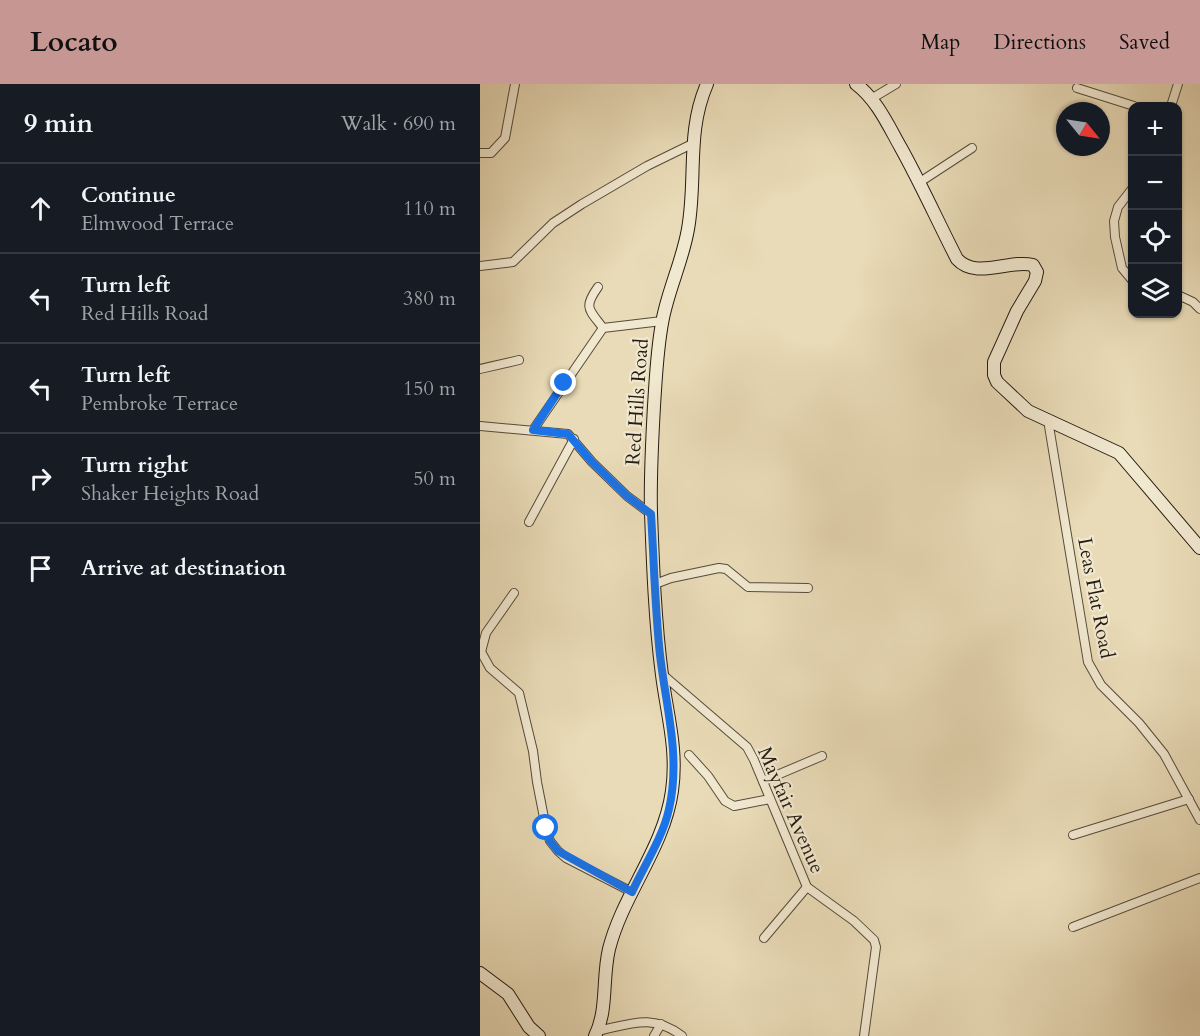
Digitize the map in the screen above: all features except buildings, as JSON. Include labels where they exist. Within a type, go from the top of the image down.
[{"type":"main road","name":"Red Hills Road","points":[[596,1034],[602,1016],[604,973],[609,948],[669,811],[672,788],[673,734],[662,674],[651,514],[651,464],[657,355],[662,321],[668,293],[688,230],[691,206],[692,144],[696,119],[707,84]]},
{"type":"main road","points":[[856,84],[885,118],[920,183],[936,220],[962,265],[969,268],[992,268],[1024,263],[1033,265],[1037,272],[1035,280],[997,351],[994,375],[1002,387],[1028,411],[1119,453],[1200,548]]},
{"type":"main road","points":[[480,973],[508,994],[529,1027],[539,1036]]},
{"type":"street","points":[[480,153],[492,153],[505,138],[515,84]]},
{"type":"street","points":[[871,99],[896,84]]},
{"type":"street","points":[[1172,102],[1178,84]]},
{"type":"street","points":[[1077,88],[1128,104]]},
{"type":"street","points":[[481,265],[513,262],[553,224],[582,204],[647,166],[692,144]]},
{"type":"street","points":[[920,183],[972,148]]},
{"type":"street","points":[[1128,194],[1118,207],[1114,221],[1122,268],[1128,275]]},
{"type":"street","points":[[598,287],[589,305],[591,312],[603,328]]},
{"type":"street","points":[[1182,297],[1193,302],[1200,309]]},
{"type":"street","points":[[533,430],[603,328],[662,321]]},
{"type":"street","points":[[480,369],[519,360]]},
{"type":"street","name":"Leas Flat Road","points":[[1048,420],[1088,662],[1101,685],[1139,723],[1164,754],[1200,820]]},
{"type":"street","points":[[480,426],[568,434],[592,462],[627,496],[651,514]]},
{"type":"street","points":[[529,522],[574,439]]},
{"type":"street","points":[[655,584],[671,578],[719,568],[726,569],[748,587],[808,588]]},
{"type":"street","points":[[514,593],[486,633],[480,651],[490,668],[519,693],[527,720],[542,812],[550,841],[567,858],[632,892]]},
{"type":"street","name":"Mayfair Avenue","points":[[662,674],[747,747],[807,887],[854,921],[874,940],[876,947],[864,1036]]},
{"type":"street","points":[[689,755],[708,776],[725,801],[734,806],[770,799]]},
{"type":"street","points":[[762,781],[822,756]]},
{"type":"street","points":[[1073,836],[1189,799]]},
{"type":"street","points":[[1073,927],[1200,878]]},
{"type":"street","points":[[764,938],[807,887]]},
{"type":"street","points":[[596,1034],[650,1021],[673,1029],[682,1036]]},
{"type":"street","points":[[654,1036],[661,1024]]},
{"type":"route","points":[[546,828],[550,841],[567,858],[632,892],[669,811],[674,765],[673,734],[666,704],[658,640],[651,514],[627,496],[592,462],[568,434],[533,430],[564,383]]}]
